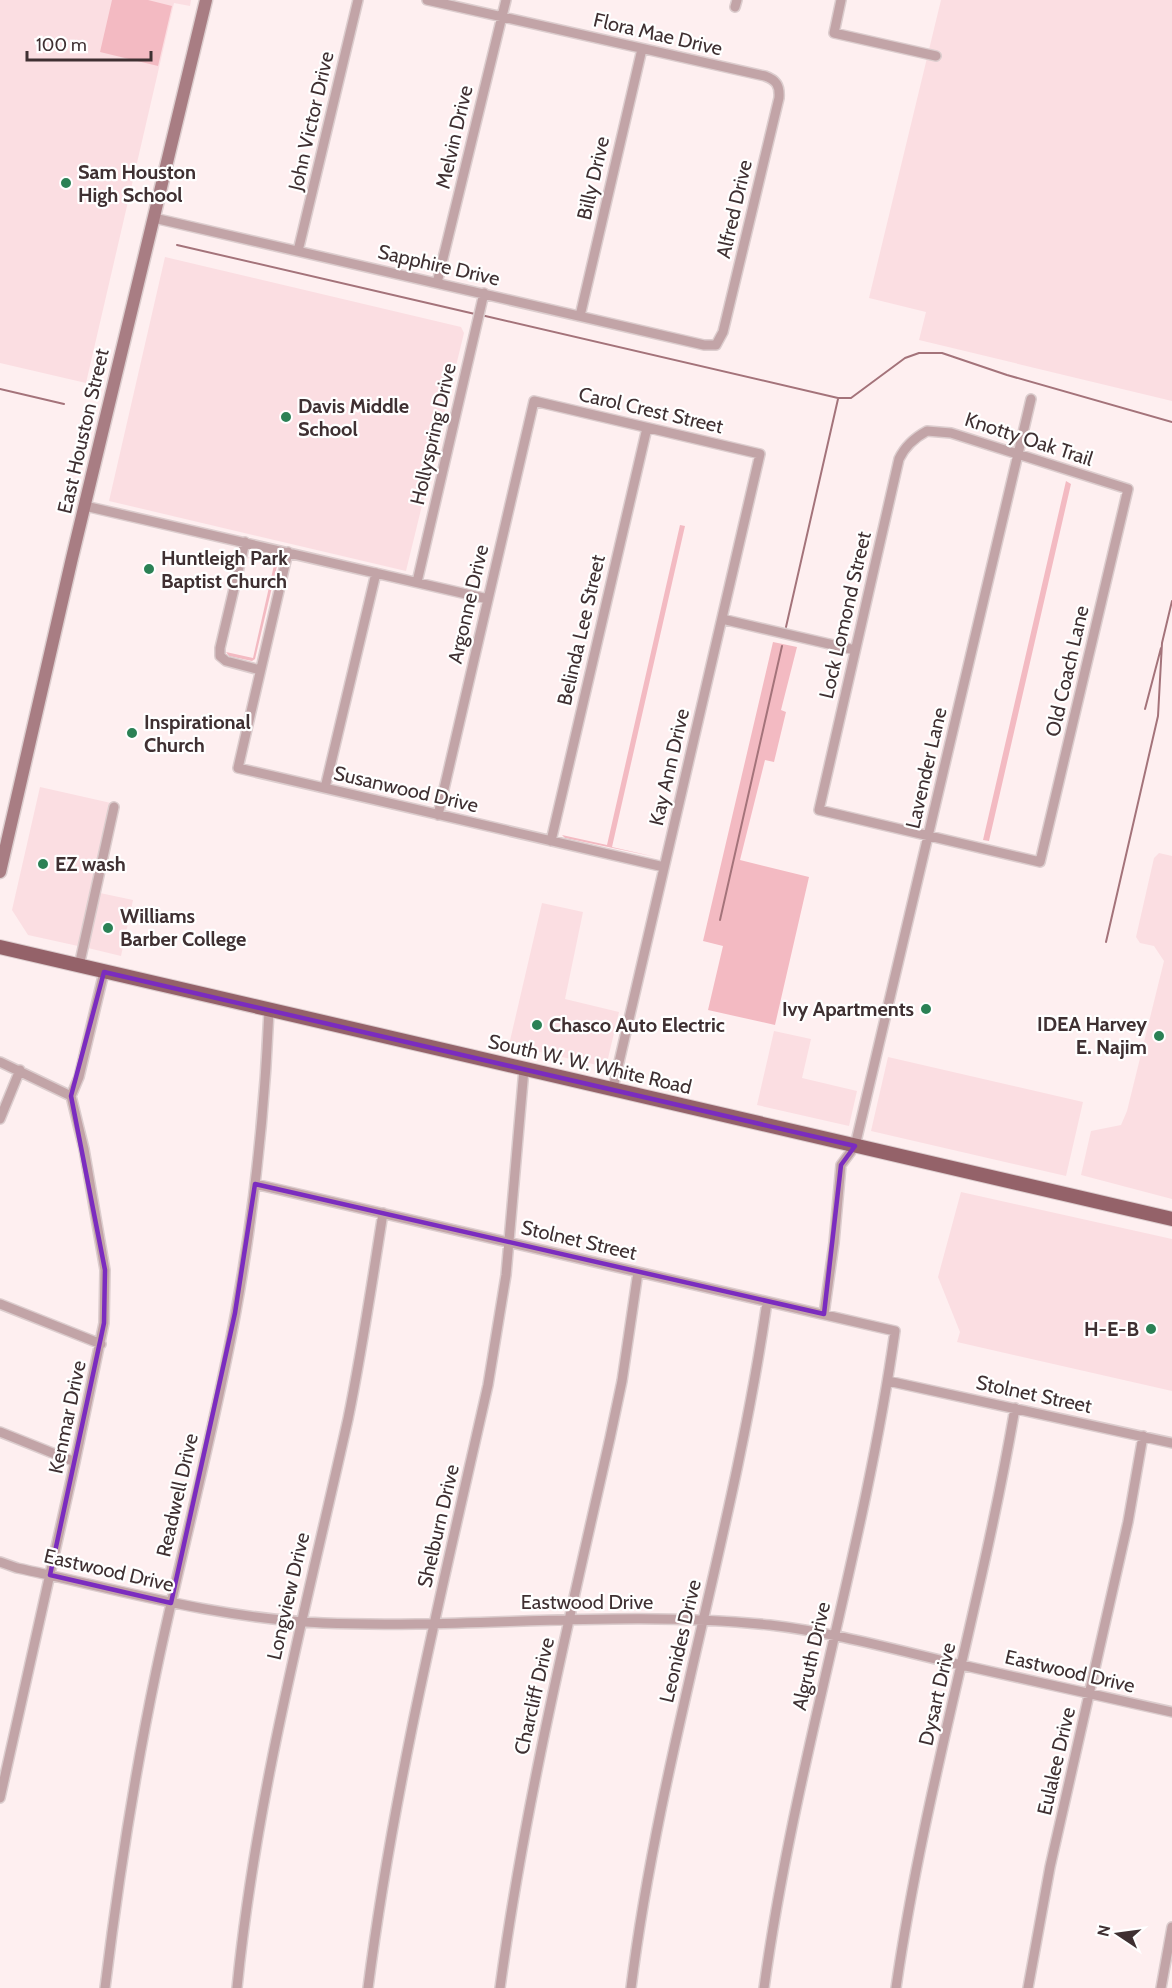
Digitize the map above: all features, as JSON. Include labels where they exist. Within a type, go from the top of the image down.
[{"type":"main road","name":"East Houston Street","points":[[0,872],[206,0]]},
{"type":"main road","name":"South W. W. White Road","points":[[0,948],[269,1008],[1172,1219]]},
{"type":"street","name":"John Victor Drive","points":[[298,251],[358,0]]},
{"type":"street","name":"Flora Mae Drive","points":[[427,0],[765,76],[776,81]]},
{"type":"street","name":"Melvin Drive","points":[[438,283],[506,0]]},
{"type":"street","points":[[841,0],[834,33],[936,56]]},
{"type":"street","name":"Billy Drive","points":[[580,316],[642,49]]},
{"type":"street","name":"Alfred Drive","points":[[716,345],[723,332],[779,98],[776,81]]},
{"type":"street","name":"Sapphire Drive","points":[[154,218],[704,345],[716,345]]},
{"type":"street","name":"Hollyspring Drive","points":[[417,582],[484,294]]},
{"type":"street","name":"Lavender Lane","points":[[855,1146],[1031,399]]},
{"type":"street","name":"Carol Crest Street","points":[[534,401],[760,454]]},
{"type":"street","name":"Argonne Drive","points":[[438,815],[534,401]]},
{"type":"street","name":"Belinda Lee Street","points":[[551,841],[647,428]]},
{"type":"street","name":"Knotty Oak Trail","points":[[918,435],[927,431],[951,433],[1128,489]]},
{"type":"street","name":"Lock Lomond Street","points":[[918,435],[903,450],[899,459],[819,810],[928,836]]},
{"type":"street","name":"Kay Ann Drive","points":[[613,1088],[760,454]]},
{"type":"street","name":"Old Coach Lane","points":[[928,836],[1040,862],[1128,489]]},
{"type":"street","points":[[85,506],[488,599]]},
{"type":"street","points":[[245,542],[220,656],[226,661],[260,670]]},
{"type":"street","name":"Susanwood Drive","points":[[288,552],[238,768],[664,867]]},
{"type":"street","points":[[325,789],[375,573]]},
{"type":"street","points":[[722,619],[855,650]]},
{"type":"street","points":[[79,966],[114,807]]},
{"type":"street","points":[[0,1062],[71,1096],[79,1077],[104,972]]},
{"type":"street","name":"Readwell Drive","points":[[105,1988],[116,1898],[135,1780],[171,1603],[235,1313],[255,1184],[266,1086],[269,1008]]},
{"type":"street","name":"Shelburn Drive","points":[[368,1988],[394,1813],[488,1385],[510,1242],[524,1069]]},
{"type":"street","points":[[0,1119],[20,1070]]},
{"type":"street","name":"Kenmar Drive","points":[[0,1798],[101,1344],[106,1303],[105,1270],[84,1149],[71,1096]]},
{"type":"street","points":[[824,1314],[834,1243],[841,1165],[855,1146]]},
{"type":"street","name":"Stolnet Street","points":[[255,1184],[895,1331]]},
{"type":"street","name":"Longview Drive","points":[[237,1988],[259,1827],[276,1734],[350,1407],[383,1214]]},
{"type":"street","name":"Charcliff Drive","points":[[500,1988],[511,1903],[532,1788],[622,1381],[638,1272]]},
{"type":"street","name":"Leonides Drive","points":[[631,1988],[647,1882],[664,1796],[753,1395],[767,1302]]},
{"type":"street","points":[[0,1304],[101,1344]]},
{"type":"street","name":"Algruth Drive","points":[[764,1988],[792,1821],[888,1381],[895,1331]]},
{"type":"street","name":"Stolnet Street","points":[[888,1381],[1172,1443]]},
{"type":"street","name":"Dysart Drive","points":[[896,1988],[916,1872],[1006,1464],[1016,1408]]},
{"type":"street","points":[[0,1432],[75,1462]]},
{"type":"street","name":"Eulalee Drive","points":[[1029,1988],[1050,1867],[1128,1522],[1143,1436]]},
{"type":"street","name":"Eastwood Drive","points":[[0,1562],[171,1603],[232,1615],[301,1621],[435,1623],[703,1620],[769,1625],[834,1635],[1172,1712]]},
{"type":"street","points":[[1161,1988],[1172,1927]]},
{"type":"highlighted area","points":[[104,972],[855,1146],[841,1165],[824,1314],[255,1184],[235,1313],[171,1603],[50,1575],[104,1323],[105,1270],[71,1096]]},
{"type":"shaded area","name":"Sam Houston High School","points":[[0,0],[191,0],[190,6],[174,3],[86,383],[0,363]]},
{"type":"shaded area","points":[[112,0],[148,0],[172,6],[158,66],[100,52]]},
{"type":"shaded area","points":[[941,0],[1172,0],[1172,401],[919,340],[926,312],[869,298]]},
{"type":"shaded area","name":"Davis Middle School","points":[[165,257],[461,327],[464,333],[406,571],[109,501]]},
{"type":"shaded area","points":[[1066,481],[1071,484],[989,841],[983,840]]},
{"type":"shaded area","points":[[680,525],[685,526],[612,847],[656,857],[565,838],[562,835],[607,845]]},
{"type":"shaded area","points":[[253,555],[275,561],[277,566],[255,659],[252,661],[229,656],[226,652],[253,658],[274,565],[248,558]]},
{"type":"shaded area","points":[[773,642],[797,647],[781,710],[786,712],[774,762],[765,760],[740,860],[809,877],[775,1025],[708,1010],[723,946],[703,941]]},
{"type":"shaded area","points":[[40,787],[111,803],[78,946],[28,935],[12,910]]},
{"type":"shaded area","name":"IDEA Harvey E. Najim","points":[[1159,853],[1172,856],[1172,1199],[1081,1175],[1091,1131],[1121,1125],[1127,1111],[1164,961],[1154,946],[1140,943],[1136,937],[1154,858]]},
{"type":"shaded area","points":[[100,893],[133,900],[121,956],[88,948]]},
{"type":"shaded area","points":[[542,903],[583,912],[565,999],[619,1012],[606,1067],[509,1045]]},
{"type":"shaded area","points":[[774,1031],[811,1039],[802,1078],[857,1091],[849,1126],[757,1105]]},
{"type":"shaded area","points":[[888,1057],[1083,1102],[1066,1176],[871,1131]]},
{"type":"shaded area","points":[[961,1192],[1172,1239],[1172,1391],[957,1342],[960,1332],[938,1277]]},
{"type":"waterway","points":[[177,245],[475,314]]},
{"type":"waterway","points":[[481,315],[838,398],[851,398],[905,358],[919,353],[942,353],[1007,375],[1172,422]]},
{"type":"waterway","points":[[0,389],[64,404]]},
{"type":"waterway","points":[[786,627],[838,399]]},
{"type":"waterway","points":[[1106,942],[1158,716],[1162,643],[1172,601]]},
{"type":"waterway","points":[[720,920],[782,646]]},
{"type":"waterway","points":[[1145,709],[1161,648]]},
{"type":"place","name":"Sam Houston High School","points":[[66,183]]},
{"type":"place","name":"Davis Middle School","points":[[286,417]]},
{"type":"place","name":"Huntleigh Park Baptist Church","points":[[149,569]]},
{"type":"place","name":"Inspirational Church","points":[[132,733]]},
{"type":"place","name":"EZ wash","points":[[43,864]]},
{"type":"place","name":"Williams Barber College","points":[[108,928]]},
{"type":"place","name":"Ivy Apartments","points":[[926,1009]]},
{"type":"place","name":"Chasco Auto Electric","points":[[537,1025]]},
{"type":"place","name":"IDEA Harvey E. Najim","points":[[1159,1036]]},
{"type":"place","name":"H-E-B","points":[[1151,1329]]}]
